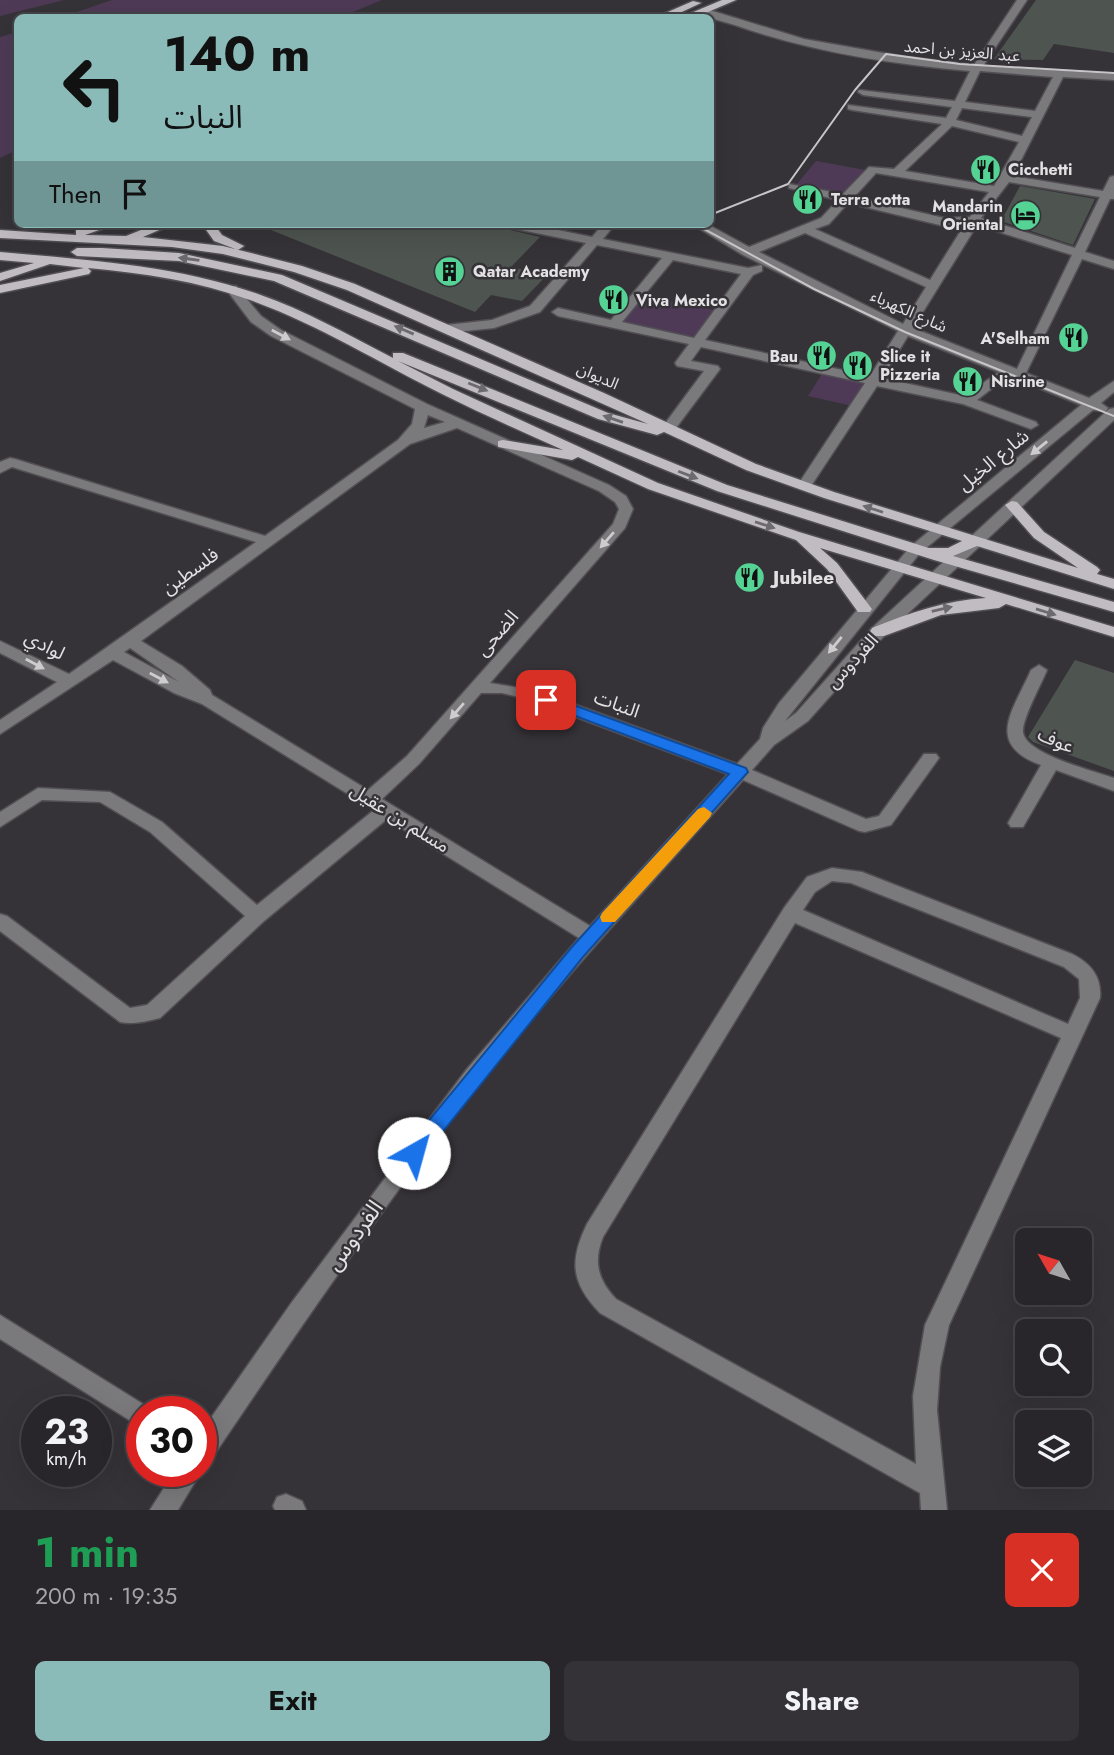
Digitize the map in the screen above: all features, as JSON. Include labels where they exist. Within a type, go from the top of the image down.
[{"type":"main road","points":[[673,14],[731,0]]},
{"type":"main road","points":[[0,255],[97,228]]},
{"type":"main road","points":[[0,277],[54,260],[94,239],[126,228]]},
{"type":"main road","points":[[0,255],[76,250],[124,239],[156,228]]},
{"type":"main road","points":[[210,228],[213,234],[224,241],[279,255],[291,261],[298,269]]},
{"type":"main road","points":[[0,234],[60,239]]},
{"type":"main road","name":"الديوان","points":[[60,239],[124,239],[213,248],[298,269],[351,287],[751,467],[938,529],[1114,582]]},
{"type":"main road","points":[[0,246],[181,258],[232,266],[278,278],[603,415],[639,427],[673,432]]},
{"type":"main road","points":[[0,255],[119,266],[190,278],[232,289],[296,313],[448,392],[689,500],[794,535],[1114,632]]},
{"type":"main road","points":[[0,289],[82,271],[111,271],[160,279],[190,278]]},
{"type":"main road","points":[[345,339],[452,376],[628,452],[712,484],[915,550],[944,553],[976,541]]},
{"type":"main road","points":[[503,444],[595,460]]},
{"type":"main road","points":[[1012,505],[1046,541],[1114,582]]},
{"type":"main road","points":[[794,535],[832,566],[864,609]]},
{"type":"main road","points":[[899,566],[922,558],[954,560],[1114,607]]},
{"type":"main road","points":[[878,632],[925,613],[952,607],[1022,604]]},
{"type":"street","points":[[897,173],[950,122],[978,66],[1022,0]]},
{"type":"street","name":"عبد العزيز بن احمد","points":[[703,5],[808,43],[882,59],[1114,77]]},
{"type":"street","name":"عبد العزيز بن احمد","points":[[978,66],[1114,71]]},
{"type":"street","points":[[804,486],[974,220],[1006,178],[1059,76]]},
{"type":"street","points":[[863,92],[1039,115]]},
{"type":"street","points":[[852,107],[950,122],[1026,140]]},
{"type":"street","points":[[747,252],[825,221],[873,169],[997,190]]},
{"type":"street","points":[[1006,178],[1110,196]]},
{"type":"street","points":[[1023,370],[1110,196],[1114,179]]},
{"type":"street","points":[[793,186],[944,222],[974,220],[1114,265]]},
{"type":"street","points":[[531,228],[754,270],[682,363],[713,369],[673,432]]},
{"type":"street","points":[[446,329],[494,324],[535,309],[605,228]]},
{"type":"street","name":"شارع الكهرباء","points":[[705,228],[747,252],[906,330],[1114,413]]},
{"type":"street","points":[[805,229],[934,286]]},
{"type":"street","points":[[614,324],[670,256]]},
{"type":"street","points":[[232,289],[256,319],[270,330],[422,407],[503,444]]},
{"type":"street","points":[[558,312],[967,401],[1031,425]]},
{"type":"street","points":[[967,401],[999,376]]},
{"type":"street","name":"شارع الخيل","points":[[899,566],[938,529],[1114,385]]},
{"type":"street","name":"فلسطين","points":[[403,443],[419,425],[422,407]]},
{"type":"street","points":[[934,578],[1114,413]]},
{"type":"street","name":"فلسطين","points":[[0,728],[113,653],[403,443],[428,431],[458,423]]},
{"type":"street","name":"الضحى","points":[[370,799],[414,760],[620,525],[625,514],[624,504],[604,488],[503,444]]},
{"type":"street","points":[[0,469],[10,462],[267,541]]},
{"type":"street","name":"الفردوس","points":[[768,741],[772,728],[785,707],[899,566]]},
{"type":"street","name":"الفردوس","points":[[217,1430],[414,1153],[492,1054],[591,936],[768,741],[802,717],[878,632],[934,578]]},
{"type":"street","name":"مسلم بن عقيل","points":[[130,640],[176,670],[208,700]]},
{"type":"street","name":"لوادي","points":[[0,646],[70,682]]},
{"type":"street","name":"مسلم بن عقيل","points":[[113,653],[180,689],[208,700],[591,936]]},
{"type":"street","name":"عوف","points":[[1039,670],[1014,728],[1014,738],[1029,754],[1114,785]]},
{"type":"street","name":"النبات","points":[[477,688],[494,687],[532,695],[740,772],[857,823],[872,826],[885,821],[930,758]]},
{"type":"street","points":[[1017,823],[1051,763]]},
{"type":"street","points":[[0,821],[38,794],[104,796],[156,827],[257,916]]},
{"type":"street","points":[[0,920],[127,1016],[153,1012],[257,916],[386,810]]},
{"type":"street","points":[[932,1486],[608,1306],[596,1296],[584,1269],[585,1255],[595,1231],[791,913],[814,880],[833,873],[845,874],[1065,959],[1083,969],[1091,983],[1090,998],[946,1300],[937,1325],[928,1364],[925,1406],[925,1436],[932,1486],[933,1510]]},
{"type":"street","points":[[791,913],[1073,1035]]},
{"type":"street","points":[[0,1326],[126,1407]]},
{"type":"street","points":[[163,1510],[178,1487]]},
{"type":"shaded area","points":[[0,0],[64,0],[0,16]]},
{"type":"shaded area","points":[[112,0],[382,0],[348,14],[71,14]]},
{"type":"shaded area","points":[[14,33],[14,151],[0,158],[0,37]]},
{"type":"shaded area","points":[[816,161],[865,170],[845,195],[797,184]]},
{"type":"shaded area","points":[[637,294],[719,311],[698,341],[614,324]]},
{"type":"shaded area","points":[[825,369],[874,380],[857,407],[808,396]]},
{"type":"building","points":[[1036,0],[1114,0],[1114,53],[1054,44],[1043,60],[994,59]]},
{"type":"building","name":"Mandarin Oriental","points":[[1020,186],[1095,199],[1073,245],[1001,221]]},
{"type":"building","name":"Qatar Academy","points":[[266,228],[502,228],[540,237],[511,267],[547,275],[522,301],[491,295],[475,312]]},
{"type":"building","points":[[1075,660],[1114,673],[1114,771],[1033,742],[1028,737]]},
{"type":"tram line","points":[[714,213],[788,184],[855,90],[886,54],[960,64],[1114,73]]},
{"type":"tram line","points":[[702,228],[814,289],[905,332],[1114,416]]},
{"type":"slow traffic","points":[[608,917],[704,813]]},
{"type":"place","name":"Cicchetti","points":[[985,169]]},
{"type":"place","name":"Terra cotta","points":[[808,199]]},
{"type":"place","name":"Mandarin Oriental","points":[[1026,215]]},
{"type":"place","name":"Qatar Academy","points":[[450,271]]},
{"type":"place","name":"Viva Mexico","points":[[613,300]]},
{"type":"place","name":"A'Selham","points":[[1073,338]]},
{"type":"place","name":"Bau","points":[[821,356]]},
{"type":"place","name":"Slice it Pizzeria","points":[[857,365]]},
{"type":"place","name":"Nisrine","points":[[968,381]]},
{"type":"place","name":"Jubilee","points":[[750,577]]},
{"type":"route","points":[[414,1153],[534,1002],[740,772],[546,700]]}]
